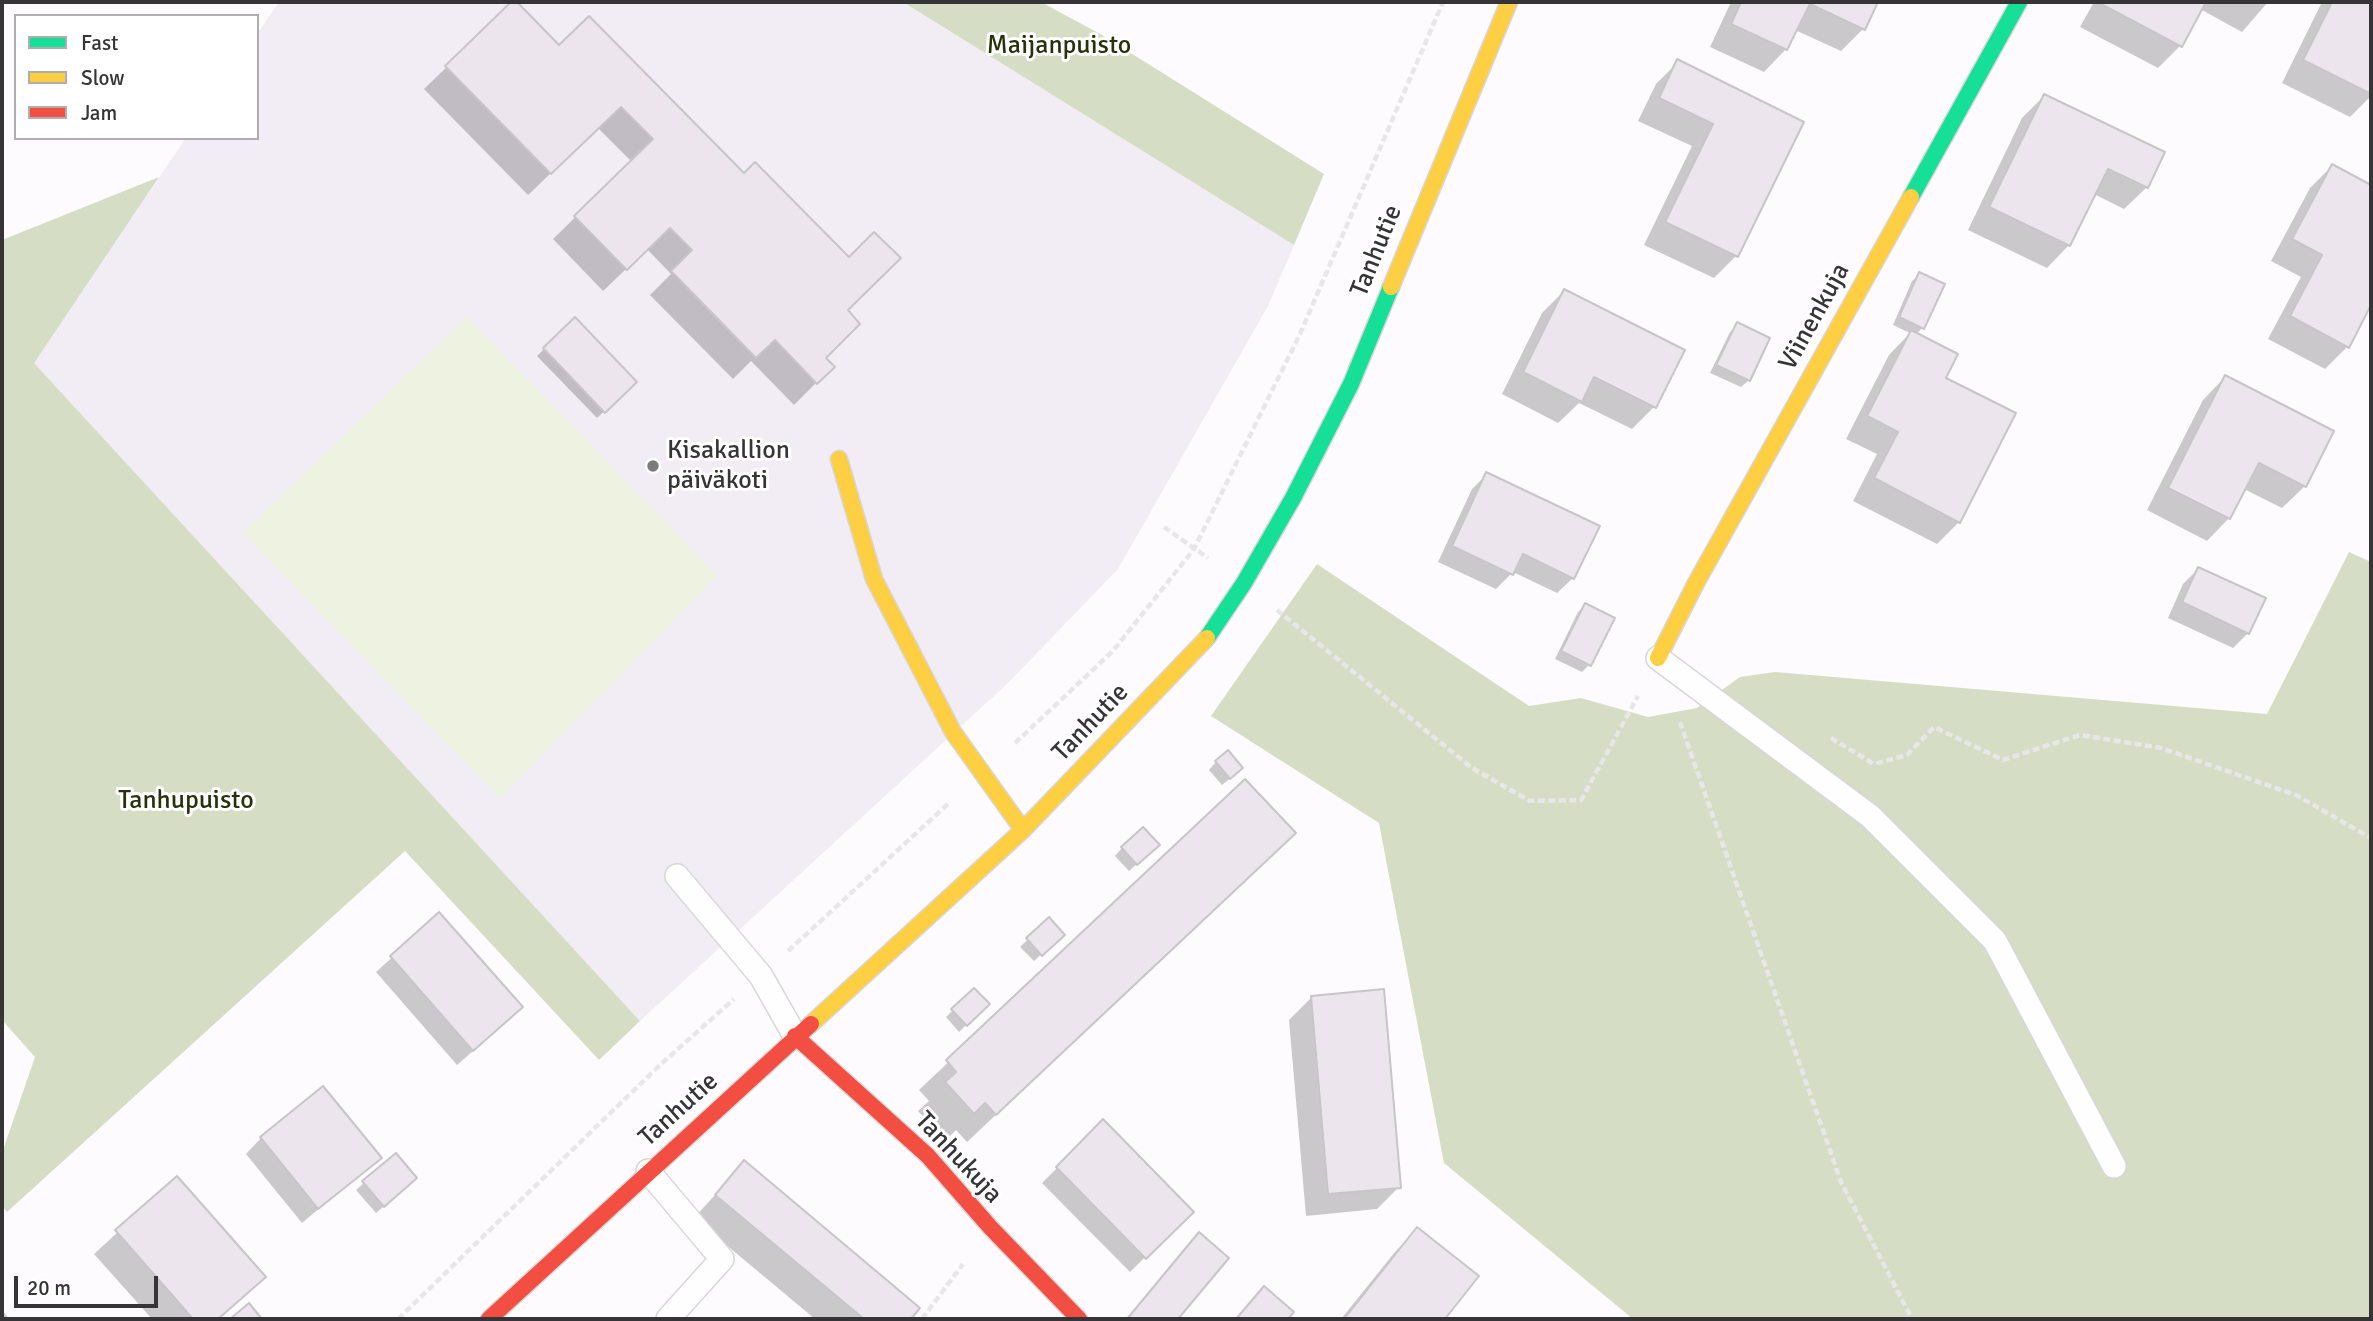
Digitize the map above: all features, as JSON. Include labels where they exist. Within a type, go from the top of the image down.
[{"type":"street","name":"Tanhutie","points":[[489,1319],[1023,830],[1205,641],[1244,583],[1293,498],[1350,384],[1509,2]]},
{"type":"street","name":"Viinenkuja","points":[[1658,658],[1696,583],[2019,2]]},
{"type":"street","points":[[839,458],[874,579],[953,732],[1023,830]]},
{"type":"street","name":"Tanhukuja","points":[[795,1037],[928,1156],[990,1227],[1079,1319]]},
{"type":"lane","points":[[1658,658],[1870,816],[1995,942],[2114,1166]]},
{"type":"lane","points":[[677,876],[761,976],[795,1037]]},
{"type":"lane","points":[[648,1171],[722,1259],[668,1319]]},
{"type":"path","points":[[1164,527],[1244,583],[1472,768],[1530,801],[1581,800],[1658,658]]},
{"type":"path","points":[[1658,658],[1842,1182],[1912,1319]]},
{"type":"path","points":[[1822,734],[1874,764],[1906,755],[1934,727],[2003,760],[2080,735],[2161,748],[2296,795],[2371,838]]},
{"type":"path","points":[[922,1319],[990,1227]]},
{"type":"shaded area","name":"Kisakallion päiväkoti","points":[[279,2],[903,2],[1294,245],[1268,306],[1118,569],[1008,683],[640,1021],[33,362],[185,140],[259,140],[259,31]]},
{"type":"green space","name":"Maijanpuisto","points":[[903,2],[1041,2],[1102,35],[1324,174],[1294,245]]},
{"type":"green space","name":"Tanhupuisto","points":[[159,177],[34,363],[640,1021],[599,1060],[405,851],[7,1212],[2,1206],[2,1153],[35,1057],[2,1020],[2,240]]},
{"type":"green space","points":[[467,317],[718,576],[500,798],[243,533]]},
{"type":"green space","points":[[2349,552],[2371,562],[2371,1319],[1633,1319],[1444,1163],[1379,823],[1211,716],[1317,564],[1529,706],[1581,698],[1648,717],[1697,708],[1740,677],[1775,672],[2267,714]]},
{"type":"building","points":[[511,2],[517,2],[559,45],[589,16],[744,173],[755,162],[849,257],[874,232],[901,258],[848,310],[860,324],[826,358],[835,367],[817,384],[775,340],[756,358],[671,271],[692,250],[670,228],[627,270],[574,216],[653,139],[621,107],[551,174],[445,66]]},
{"type":"building","points":[[1741,2],[1878,2],[1865,30],[1810,4],[1787,50],[1731,24]]},
{"type":"building","points":[[2206,2],[2182,47],[2101,4]]},
{"type":"building","points":[[2332,2],[2371,2],[2371,94],[2303,60]]},
{"type":"building","points":[[1677,59],[1804,122],[1738,257],[1665,222],[1713,124],[1659,98]]},
{"type":"building","points":[[2044,94],[2165,152],[2148,188],[2108,169],[2070,246],[1989,207]]},
{"type":"building","points":[[2332,164],[2371,185],[2371,305],[2349,348],[2290,316],[2322,255],[2292,239]]},
{"type":"building","points":[[1919,272],[1945,284],[1924,329],[1899,317]]},
{"type":"building","points":[[1564,289],[1685,350],[1656,408],[1594,377],[1582,402],[1523,372]]},
{"type":"building","points":[[575,317],[637,382],[605,413],[543,348]]},
{"type":"building","points":[[1737,322],[1770,338],[1750,381],[1716,365]]},
{"type":"building","points":[[1911,330],[1958,354],[1946,378],[2016,413],[1960,523],[1874,478],[1898,432],[1867,416]]},
{"type":"building","points":[[2225,375],[2334,431],[2306,487],[2259,463],[2230,519],[2168,488]]},
{"type":"building","points":[[1486,472],[1600,526],[1574,579],[1523,554],[1513,575],[1452,546]]},
{"type":"building","points":[[2198,567],[2266,598],[2249,634],[2182,602]]},
{"type":"building","points":[[1585,603],[1615,618],[1591,666],[1561,651]]},
{"type":"building","points":[[1228,750],[1243,768],[1230,779],[1215,761]]},
{"type":"building","points":[[1245,779],[1296,833],[996,1115],[985,1103],[974,1114],[945,1082],[956,1072],[946,1060]]},
{"type":"building","points":[[1143,827],[1160,845],[1137,865],[1121,847]]},
{"type":"building","points":[[439,912],[523,1007],[473,1051],[390,956]]},
{"type":"building","points":[[1049,917],[1065,935],[1042,956],[1026,938]]},
{"type":"building","points":[[974,988],[990,1004],[967,1026],[951,1009]]},
{"type":"building","points":[[1384,989],[1401,1188],[1328,1194],[1311,996]]},
{"type":"building","points":[[323,1086],[382,1158],[318,1209],[260,1137]]},
{"type":"building","points":[[1103,1119],[1194,1212],[1146,1259],[1056,1167]]},
{"type":"building","points":[[396,1153],[417,1178],[384,1207],[362,1181]]},
{"type":"building","points":[[744,1160],[920,1308],[911,1319],[864,1319],[715,1195]]},
{"type":"building","points":[[177,1176],[266,1277],[218,1319],[193,1319],[115,1230]]},
{"type":"building","points":[[1417,1227],[1479,1276],[1445,1319],[1344,1319]]},
{"type":"building","points":[[1199,1232],[1229,1258],[1178,1319],[1127,1319]]},
{"type":"building","points":[[1264,1286],[1294,1312],[1288,1319],[1236,1319]]},
{"type":"building","points":[[249,1303],[262,1319],[230,1319]]},
{"type":"traffic: fast","points":[[1911,197],[2019,2]]},
{"type":"traffic: fast","points":[[1207,638],[1244,583],[1293,498],[1351,384],[1391,287]]},
{"type":"traffic: slow","points":[[1391,287],[1509,2]]},
{"type":"traffic: slow","points":[[1658,658],[1696,583],[1911,197]]},
{"type":"traffic: slow","points":[[839,459],[874,579],[953,732],[1023,830]]},
{"type":"traffic: slow","points":[[811,1024],[1023,830],[1207,638]]},
{"type":"traffic: jam","points":[[489,1319],[811,1024]]},
{"type":"traffic: jam","points":[[795,1036],[928,1156],[990,1227],[1079,1319]]},
{"type":"place","name":"Kisakallion päiväkoti","points":[[653,466]]}]
